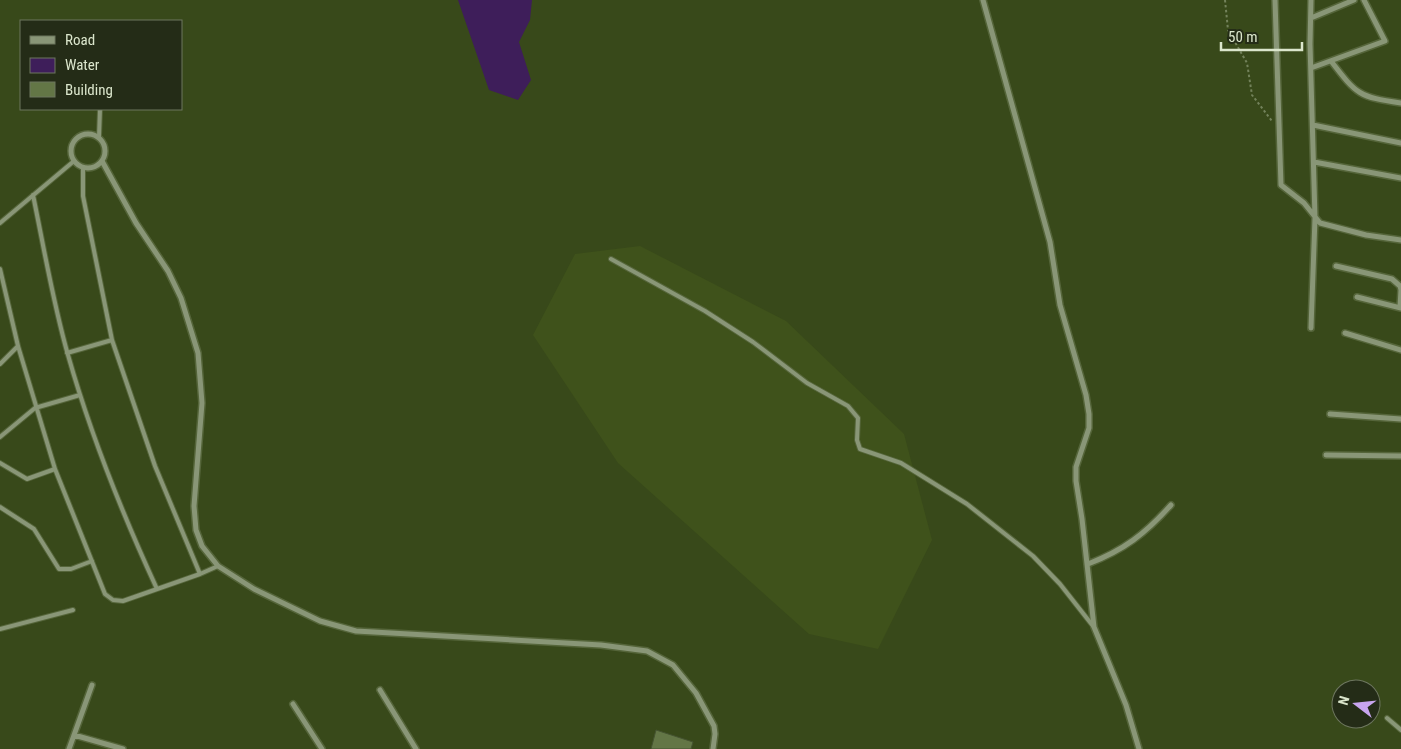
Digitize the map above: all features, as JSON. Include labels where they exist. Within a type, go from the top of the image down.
[{"type":"street","points":[[983,0],[1050,242],[1059,297],[1086,395],[1088,428],[1080,451],[1076,481],[1088,564],[1094,627],[1126,704],[1139,749]]},
{"type":"street","points":[[1276,0],[1281,185],[1304,203],[1320,223],[1341,230],[1401,240]]},
{"type":"street","points":[[1311,328],[1315,218],[1311,68],[1312,0]]},
{"type":"street","points":[[1311,18],[1354,0]]},
{"type":"street","points":[[1311,68],[1385,41],[1364,0]]},
{"type":"street","points":[[1331,61],[1350,85],[1368,98],[1401,103]]},
{"type":"street","points":[[1313,125],[1401,143]]},
{"type":"street","points":[[102,161],[93,168],[83,167],[74,161],[72,145],[79,137],[89,134],[99,137],[105,146],[102,161],[136,223],[168,271],[191,329],[199,362],[202,403],[195,489],[196,530],[202,546],[218,566],[282,604],[320,621],[356,631],[601,645],[647,651],[673,665],[696,693],[714,726],[713,749]]},
{"type":"street","points":[[1314,162],[1401,178]]},
{"type":"street","points":[[1336,266],[1392,279],[1400,286],[1401,290],[1400,308],[1357,297]]},
{"type":"street","points":[[1345,333],[1401,350]]},
{"type":"street","points":[[1330,414],[1401,419]]},
{"type":"street","points":[[1326,456],[1401,456]]},
{"type":"street","points":[[1088,564],[1126,547],[1154,524],[1171,505]]},
{"type":"street","points":[[69,749],[92,686]]},
{"type":"street","points":[[380,690],[416,749]]},
{"type":"street","points":[[293,704],[322,749]]},
{"type":"street","points":[[74,735],[104,746],[123,749]]},
{"type":"lane","points":[[99,137],[100,110]]},
{"type":"lane","points":[[0,223],[74,161]]},
{"type":"lane","points":[[83,167],[83,196],[112,340],[155,466],[200,574]]},
{"type":"lane","points":[[33,195],[67,353],[80,395],[109,480],[157,589]]},
{"type":"lane","points":[[611,259],[705,311],[754,342],[807,383],[848,406],[858,418],[857,440],[860,450],[901,464],[934,482],[974,509],[1033,556],[1060,584],[1094,627]]},
{"type":"lane","points":[[0,269],[2,286],[35,408],[55,469],[105,594],[113,600],[123,601],[218,566]]},
{"type":"lane","points":[[67,353],[112,340]]},
{"type":"lane","points":[[0,364],[18,346]]},
{"type":"lane","points":[[0,437],[35,408],[80,395]]},
{"type":"lane","points":[[0,462],[27,479],[55,469]]},
{"type":"lane","points":[[0,507],[34,529],[59,568],[72,569],[92,561]]},
{"type":"lane","points":[[0,629],[73,610]]},
{"type":"lane","points":[[1387,718],[1401,730]]},
{"type":"path","points":[[1225,0],[1228,30],[1247,63],[1252,95],[1279,131]]},
{"type":"shaded area","points":[[640,246],[786,321],[904,434],[932,540],[878,649],[809,634],[618,463],[533,335],[575,254]]},
{"type":"water","points":[[458,0],[532,0],[530,20],[519,42],[531,80],[518,100],[489,90]]},
{"type":"building","points":[[656,730],[693,742],[691,749],[651,749]]}]
